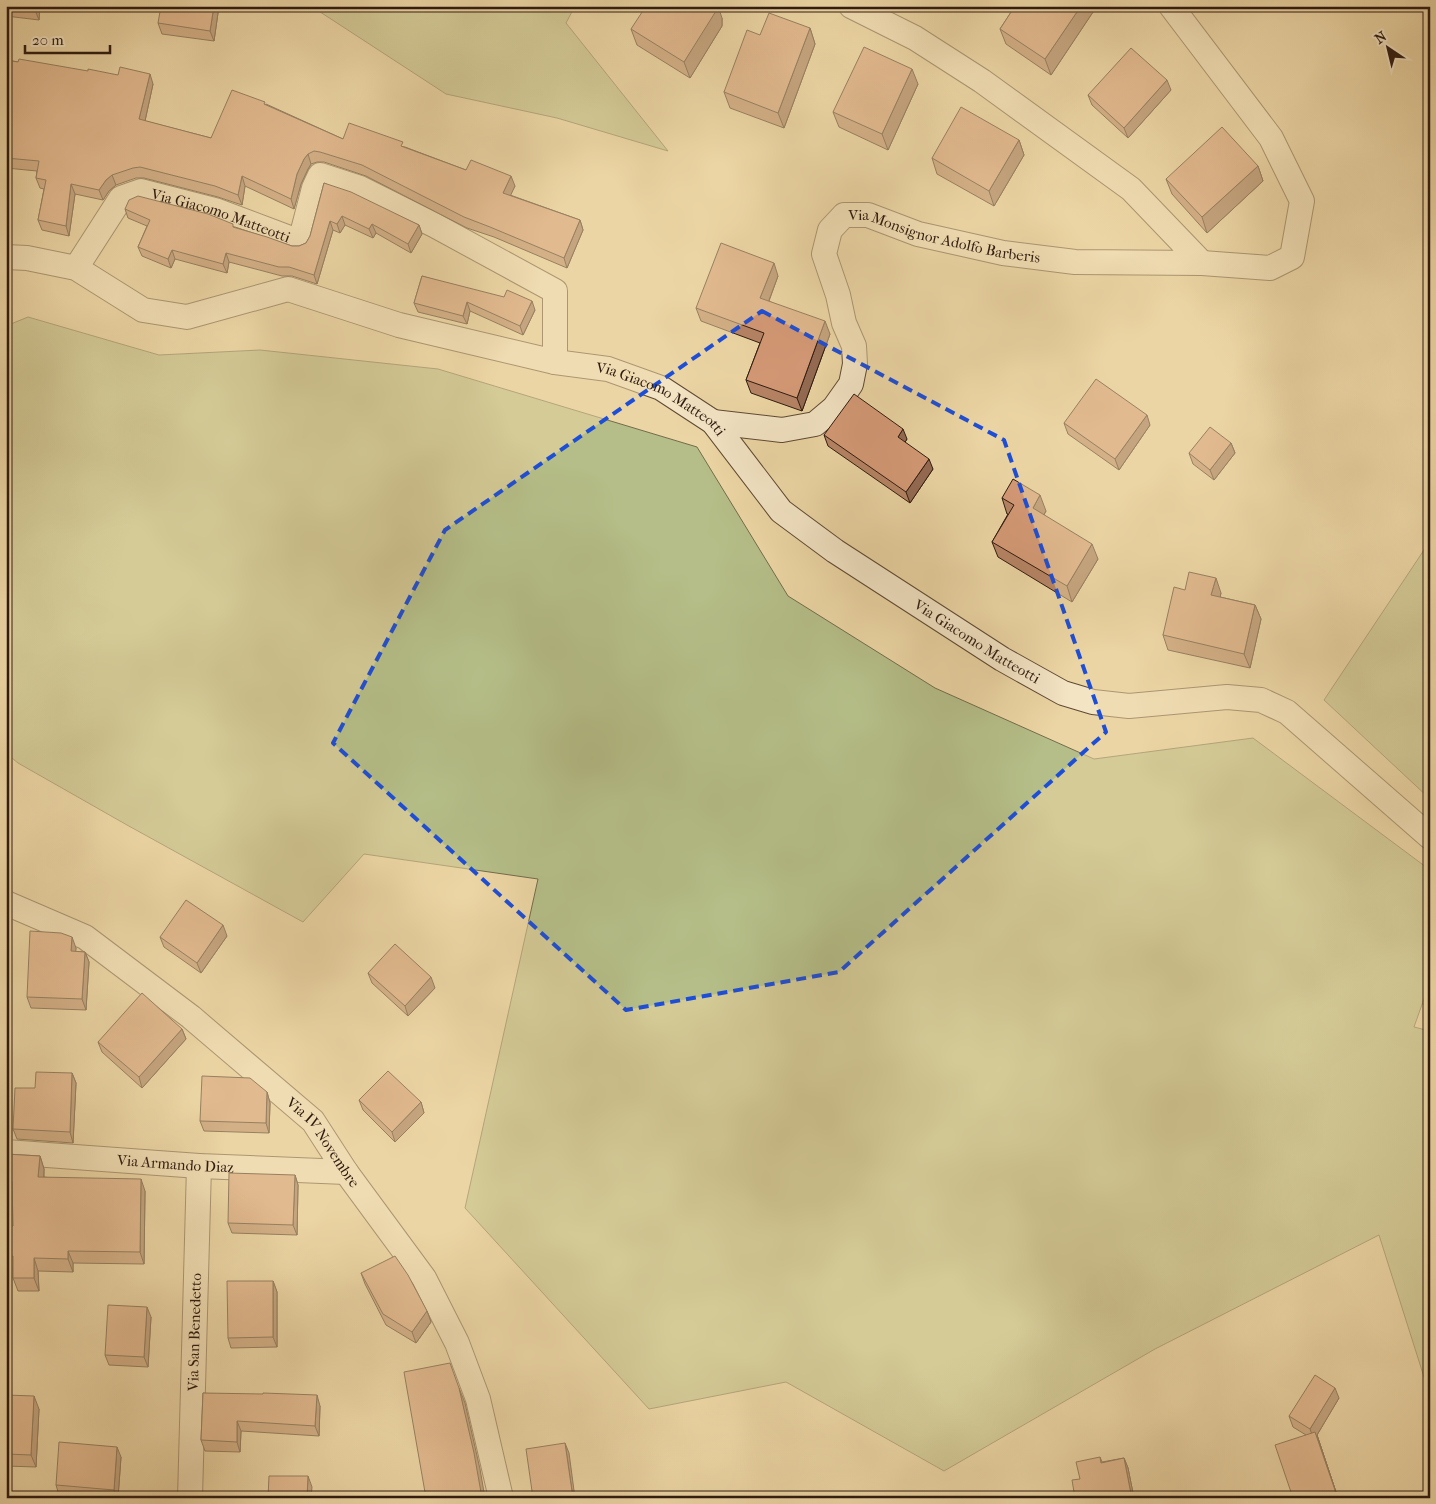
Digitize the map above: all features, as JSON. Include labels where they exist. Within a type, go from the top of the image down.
[{"type":"street","points":[[851,6],[915,38],[982,81],[1131,189],[1202,263]]},
{"type":"street","name":"Via Monsignor Adolfo Barberis","points":[[713,422],[782,430],[815,424],[834,408],[851,384],[854,346],[844,323],[838,295],[824,254],[830,230],[844,215],[868,215],[918,234],[1003,253],[1075,262],[1202,263],[1270,268],[1292,257],[1302,201],[1271,138],[1171,6]]},
{"type":"street","name":"Via Giacomo Matteotti","points":[[76,268],[121,198],[141,192],[215,210],[300,242],[314,188],[320,175],[360,188],[434,225],[555,291],[555,362]]},
{"type":"street","name":"Via Giacomo Matteotti","points":[[6,257],[27,258],[76,268],[142,310],[187,318],[288,289],[399,325],[555,362],[608,369],[661,388],[713,422],[781,510],[835,551],[1002,659],[1063,693],[1093,702],[1129,706],[1227,696],[1262,700],[1287,712],[1430,837]]},
{"type":"street","name":"Via IV Novembre","points":[[6,903],[85,937],[191,1017],[313,1120],[346,1172],[424,1278],[457,1343],[478,1399],[502,1498]]},
{"type":"street","name":"Via Armando Diaz","points":[[6,1152],[199,1166],[346,1172]]},
{"type":"street","name":"Via San Benedetto","points":[[190,1498],[199,1166]]},
{"type":"highlighted area","points":[[762,311],[1004,440],[1106,732],[839,972],[626,1010],[333,743],[445,530]]},
{"type":"green space","points":[[311,6],[575,6],[566,23],[668,151],[557,118],[446,94]]},
{"type":"green space","points":[[28,317],[159,355],[260,350],[438,369],[697,447],[788,596],[935,688],[1094,759],[1253,738],[1430,870],[1430,982],[1414,1027],[1430,1031],[1430,1396],[1379,1235],[1155,1349],[944,1471],[786,1382],[649,1409],[465,1208],[538,879],[364,854],[303,922],[18,763],[6,753],[6,326]]},
{"type":"green space","points":[[1430,541],[1430,799],[1324,700]]},
{"type":"building","points":[[6,6],[36,6],[35,10]]},
{"type":"building","points":[[161,6],[214,6],[210,31],[158,23]]},
{"type":"building","points":[[646,6],[716,6],[716,11],[684,62],[631,29]]},
{"type":"building","points":[[1015,6],[1081,6],[1045,59],[1000,29]]},
{"type":"building","points":[[769,13],[810,28],[778,113],[724,92],[747,30],[760,35]]},
{"type":"building","points":[[864,47],[912,69],[882,134],[833,112]]},
{"type":"building","points":[[1131,48],[1167,80],[1124,128],[1088,95]]},
{"type":"building","points":[[19,59],[118,75],[120,67],[150,74],[139,119],[211,138],[232,90],[265,102],[264,104],[343,139],[349,123],[403,142],[401,146],[466,170],[471,160],[511,176],[503,193],[580,220],[564,258],[464,217],[362,165],[314,151],[304,159],[297,174],[291,199],[242,176],[238,195],[215,186],[140,167],[112,175],[99,190],[71,184],[66,226],[38,220],[46,180],[36,178],[39,161],[6,158],[6,60],[18,62]]},
{"type":"building","points":[[961,107],[1019,140],[989,191],[932,158]]},
{"type":"building","points":[[1222,127],[1258,166],[1202,217],[1166,179]]},
{"type":"building","points":[[324,183],[351,192],[419,225],[408,244],[372,224],[369,229],[342,216],[337,224],[330,221],[314,275],[289,267],[279,267],[226,253],[223,264],[172,250],[168,259],[138,247],[150,220],[125,209],[129,200],[138,196],[208,214],[233,224],[233,227],[292,246],[299,246],[306,243],[310,236]]},
{"type":"building","points":[[721,243],[774,263],[760,298],[825,321],[797,398],[746,380],[764,333],[696,308]]},
{"type":"building","points":[[422,276],[504,297],[507,290],[532,301],[520,326],[467,302],[463,316],[414,303]]},
{"type":"building","points":[[1096,379],[1147,415],[1115,459],[1064,423]]},
{"type":"building","points":[[854,394],[903,429],[898,437],[929,459],[906,492],[824,435]]},
{"type":"building","points":[[1210,427],[1231,443],[1210,470],[1189,453]]},
{"type":"building","points":[[1013,479],[1040,495],[1033,508],[1092,544],[1067,586],[992,542],[1014,505],[1002,498]]},
{"type":"building","points":[[1189,572],[1216,578],[1211,595],[1255,605],[1244,654],[1163,635],[1174,587],[1185,590]]},
{"type":"building","points":[[186,900],[223,925],[197,963],[160,937]]},
{"type":"building","points":[[30,931],[61,933],[72,937],[71,951],[85,952],[82,999],[27,997]]},
{"type":"building","points":[[395,944],[431,977],[405,1006],[368,973]]},
{"type":"building","points":[[142,993],[182,1029],[139,1077],[98,1042]]},
{"type":"building","points":[[1430,994],[1430,1006],[1424,1004]]},
{"type":"building","points":[[388,1071],[421,1102],[392,1132],[359,1100]]},
{"type":"building","points":[[36,1072],[72,1073],[70,1132],[13,1129],[15,1088],[35,1088]]},
{"type":"building","points":[[202,1076],[250,1078],[267,1092],[266,1123],[200,1121]]},
{"type":"building","points":[[6,1154],[40,1156],[38,1177],[141,1179],[140,1252],[68,1251],[68,1259],[34,1258],[34,1278],[13,1278],[13,1256],[6,1256],[6,1226],[13,1226],[12,1181],[6,1180]]},
{"type":"building","points":[[229,1173],[295,1175],[293,1225],[228,1223]]},
{"type":"building","points":[[395,1256],[408,1275],[427,1311],[412,1332],[383,1314],[361,1273]]},
{"type":"building","points":[[227,1281],[273,1281],[273,1337],[228,1338]]},
{"type":"building","points":[[108,1305],[147,1307],[144,1357],[105,1355]]},
{"type":"building","points":[[450,1363],[459,1388],[482,1498],[426,1498],[404,1372]]},
{"type":"building","points":[[1315,1375],[1335,1388],[1310,1429],[1289,1416]]},
{"type":"building","points":[[203,1393],[317,1395],[315,1426],[237,1421],[237,1442],[201,1440]]},
{"type":"building","points":[[6,1395],[34,1396],[31,1455],[6,1454]]},
{"type":"building","points":[[1315,1432],[1337,1496],[1330,1498],[1293,1498],[1275,1445]]},
{"type":"building","points":[[59,1442],[117,1447],[114,1490],[56,1485]]},
{"type":"building","points":[[565,1443],[573,1498],[533,1498],[526,1449]]},
{"type":"building","points":[[1100,1457],[1101,1463],[1124,1458],[1131,1494],[1123,1496],[1124,1498],[1075,1498],[1072,1480],[1080,1479],[1076,1462]]},
{"type":"building","points":[[269,1476],[308,1476],[307,1498],[268,1498]]}]
